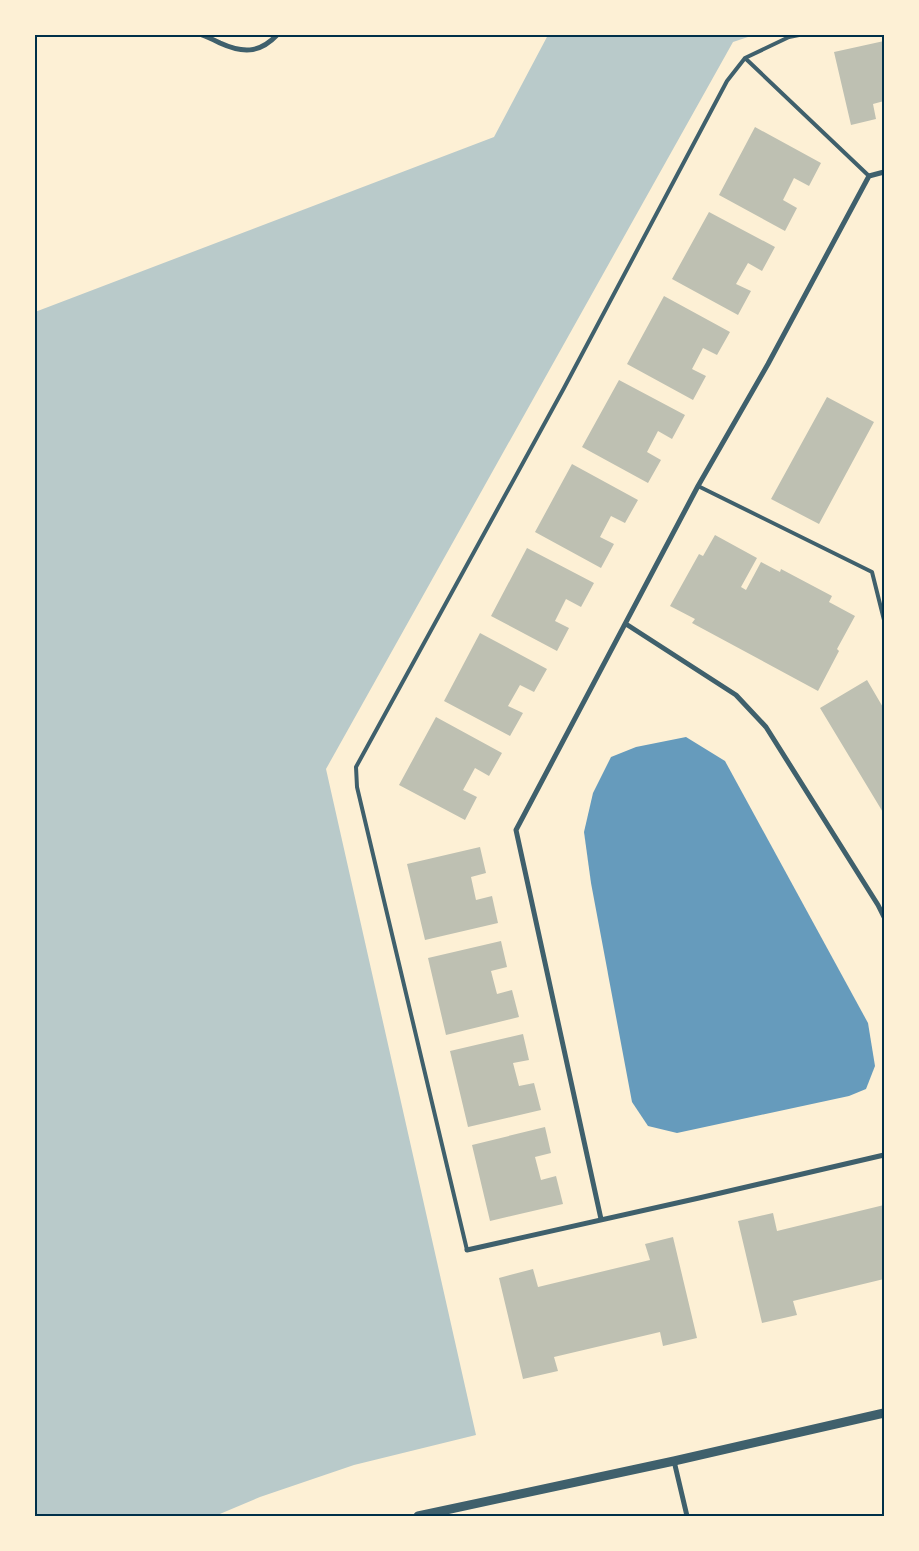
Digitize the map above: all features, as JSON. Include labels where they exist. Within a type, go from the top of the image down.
[{"type":"street","points":[[202,35],[232,47],[256,50],[268,44],[277,35]]},
{"type":"street","points":[[601,1219],[516,830],[698,486],[768,364],[869,176],[884,172]]},
{"type":"street","points":[[626,624],[736,695],[766,726],[884,916]]},
{"type":"street","points":[[878,905],[884,901]]},
{"type":"street","points":[[467,1250],[884,1155]]},
{"type":"street","points":[[418,1516],[674,1461],[884,1413]]},
{"type":"street","points":[[674,1461],[687,1516]]},
{"type":"lane","points":[[467,1250],[358,787],[356,767],[560,397],[727,82],[745,58],[789,37],[799,35]]},
{"type":"lane","points":[[745,58],[869,176]]},
{"type":"lane","points":[[698,486],[872,572],[884,620]]},
{"type":"shaded area","points":[[548,35],[754,35],[733,42],[326,769],[476,1435],[354,1465],[260,1497],[215,1516],[35,1516],[35,312],[494,137]]},
{"type":"water","points":[[686,737],[725,761],[868,1023],[875,1066],[866,1089],[849,1096],[677,1133],[648,1126],[632,1102],[591,883],[584,832],[593,793],[611,757],[636,747]]},
{"type":"building","points":[[884,41],[884,101],[873,104],[876,119],[851,125],[834,52]]},
{"type":"building","points":[[755,127],[821,163],[809,186],[794,178],[783,200],[797,208],[785,231],[719,195]]},
{"type":"building","points":[[709,212],[775,247],[762,271],[748,263],[736,284],[751,291],[738,315],[672,279]]},
{"type":"building","points":[[664,296],[730,332],[717,355],[703,348],[692,369],[706,376],[693,400],[627,364]]},
{"type":"building","points":[[619,380],[685,415],[672,439],[658,431],[647,452],[661,460],[648,483],[582,447]]},
{"type":"building","points":[[827,397],[874,422],[819,524],[771,499]]},
{"type":"building","points":[[572,464],[638,500],[625,523],[611,516],[600,537],[614,544],[601,568],[535,532]]},
{"type":"building","points":[[715,535],[757,558],[741,587],[746,590],[761,562],[780,572],[781,569],[832,596],[829,602],[855,616],[837,649],[839,651],[818,691],[692,623],[695,619],[670,606],[699,554],[703,556]]},
{"type":"building","points":[[527,548],[594,583],[581,607],[566,599],[555,621],[569,628],[557,651],[491,616]]},
{"type":"building","points":[[480,633],[547,669],[534,692],[520,685],[508,706],[523,713],[510,736],[444,701]]},
{"type":"building","points":[[867,680],[884,709],[884,814],[820,708]]},
{"type":"building","points":[[436,717],[502,753],[489,776],[475,768],[463,790],[477,797],[465,820],[399,785]]},
{"type":"building","points":[[480,847],[486,873],[471,877],[476,900],[492,896],[498,923],[425,940],[407,864]]},
{"type":"building","points":[[501,941],[507,967],[491,971],[497,994],[512,990],[519,1017],[446,1035],[428,958]]},
{"type":"building","points":[[523,1034],[529,1060],[513,1063],[519,1086],[534,1083],[541,1110],[468,1127],[450,1051]]},
{"type":"building","points":[[545,1127],[551,1153],[535,1157],[541,1180],[556,1176],[563,1204],[490,1221],[472,1145]]},
{"type":"building","points":[[884,1205],[884,1279],[793,1301],[797,1315],[762,1323],[738,1221],[773,1213],[777,1231]]},
{"type":"building","points":[[673,1237],[697,1338],[663,1346],[660,1332],[554,1357],[558,1371],[523,1379],[499,1278],[533,1269],[538,1287],[650,1260],[645,1244]]}]
